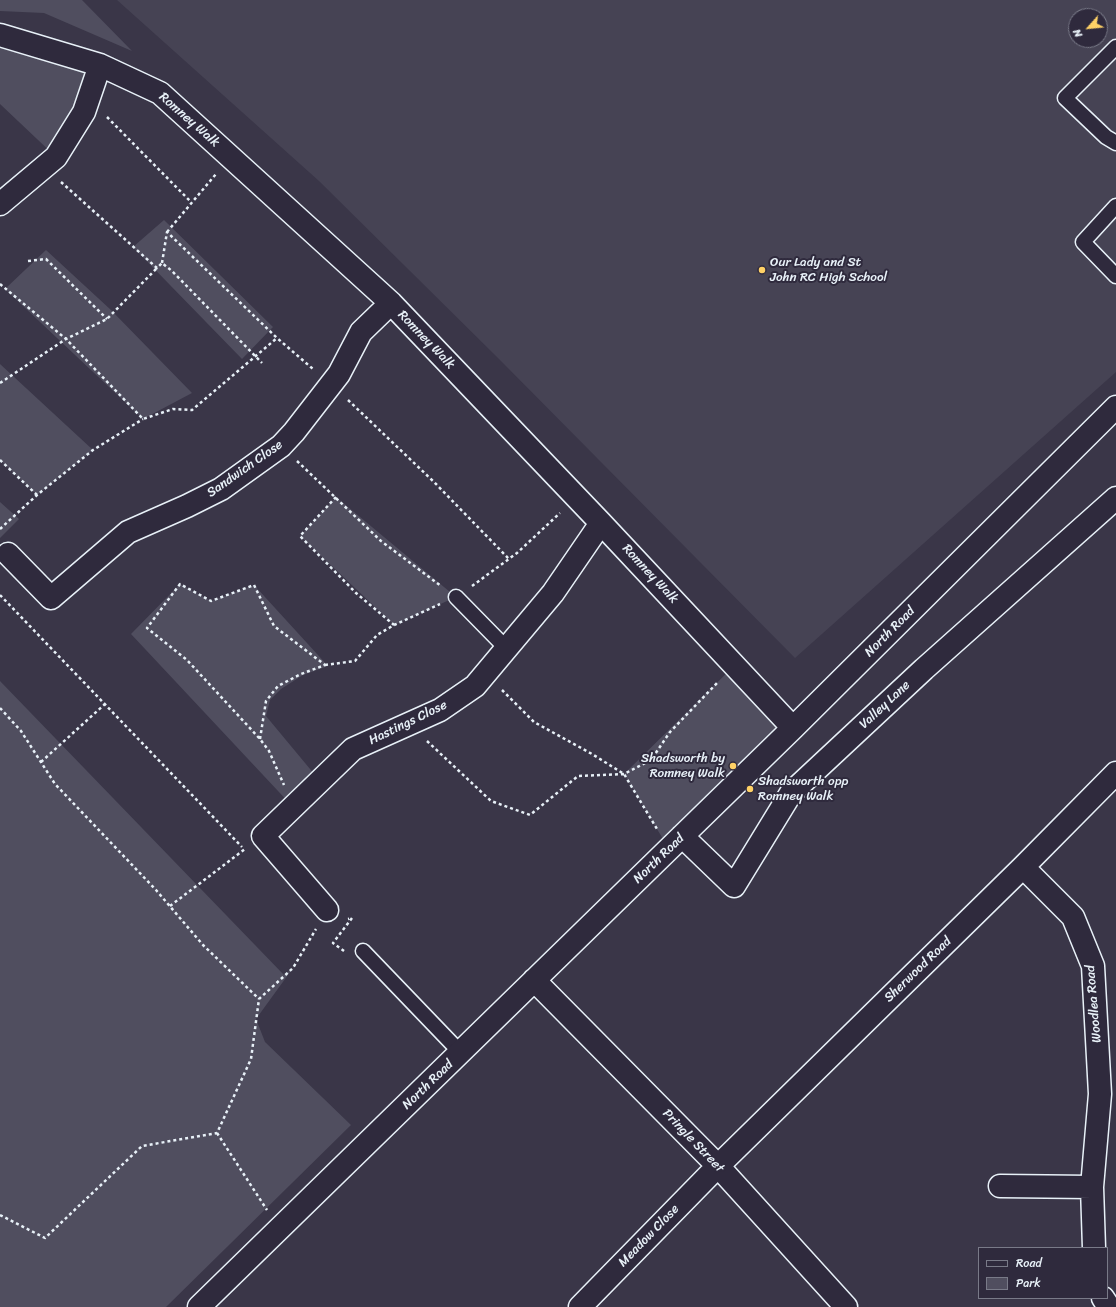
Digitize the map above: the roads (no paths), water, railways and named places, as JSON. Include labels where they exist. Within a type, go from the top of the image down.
[{"type":"street","name":"Romney Walk","points":[[0,35],[100,65],[160,93],[391,304],[577,497],[793,728]]},
{"type":"street","points":[[0,204],[56,157],[84,112],[100,65]]},
{"type":"street","name":"Sandwich Close","points":[[8,554],[51,598],[128,532],[221,489],[281,446],[310,413],[332,384],[339,374],[361,332],[391,304]]},
{"type":"street","name":"North Road","points":[[199,1307],[676,843],[1116,408]]},
{"type":"street","name":"Valley Lane","points":[[676,843],[734,886],[791,793],[924,669],[1116,498]]},
{"type":"street","name":"Hastings Close","points":[[331,919],[264,836],[353,750],[440,710],[475,686],[553,594],[601,523]]},
{"type":"street","name":"Sherwood Road","points":[[718,1166],[1023,867],[1116,773]]},
{"type":"street","name":"Woodlea Road","points":[[1023,867],[1073,917],[1093,966],[1108,1094],[1092,1188],[1094,1247]]},
{"type":"street","name":"Pringle Street","points":[[534,980],[718,1166],[846,1307]]},
{"type":"street","name":"Meadow Close","points":[[580,1307],[718,1166]]},
{"type":"street","points":[[1000,1186],[1092,1188]]},
{"type":"lane","points":[[1116,47],[1065,98],[1106,137],[1116,143]]},
{"type":"lane","points":[[1116,206],[1083,242],[1116,276]]},
{"type":"lane","points":[[456,597],[507,649]]},
{"type":"lane","points":[[363,951],[461,1053]]},
{"type":"place","name":"Our Lady and St John RC High School","points":[[762,270]]},
{"type":"place","name":"Shadsworth by Romney Walk","points":[[733,766]]},
{"type":"place","name":"Shadsworth opp Romney Walk","points":[[750,789]]}]
